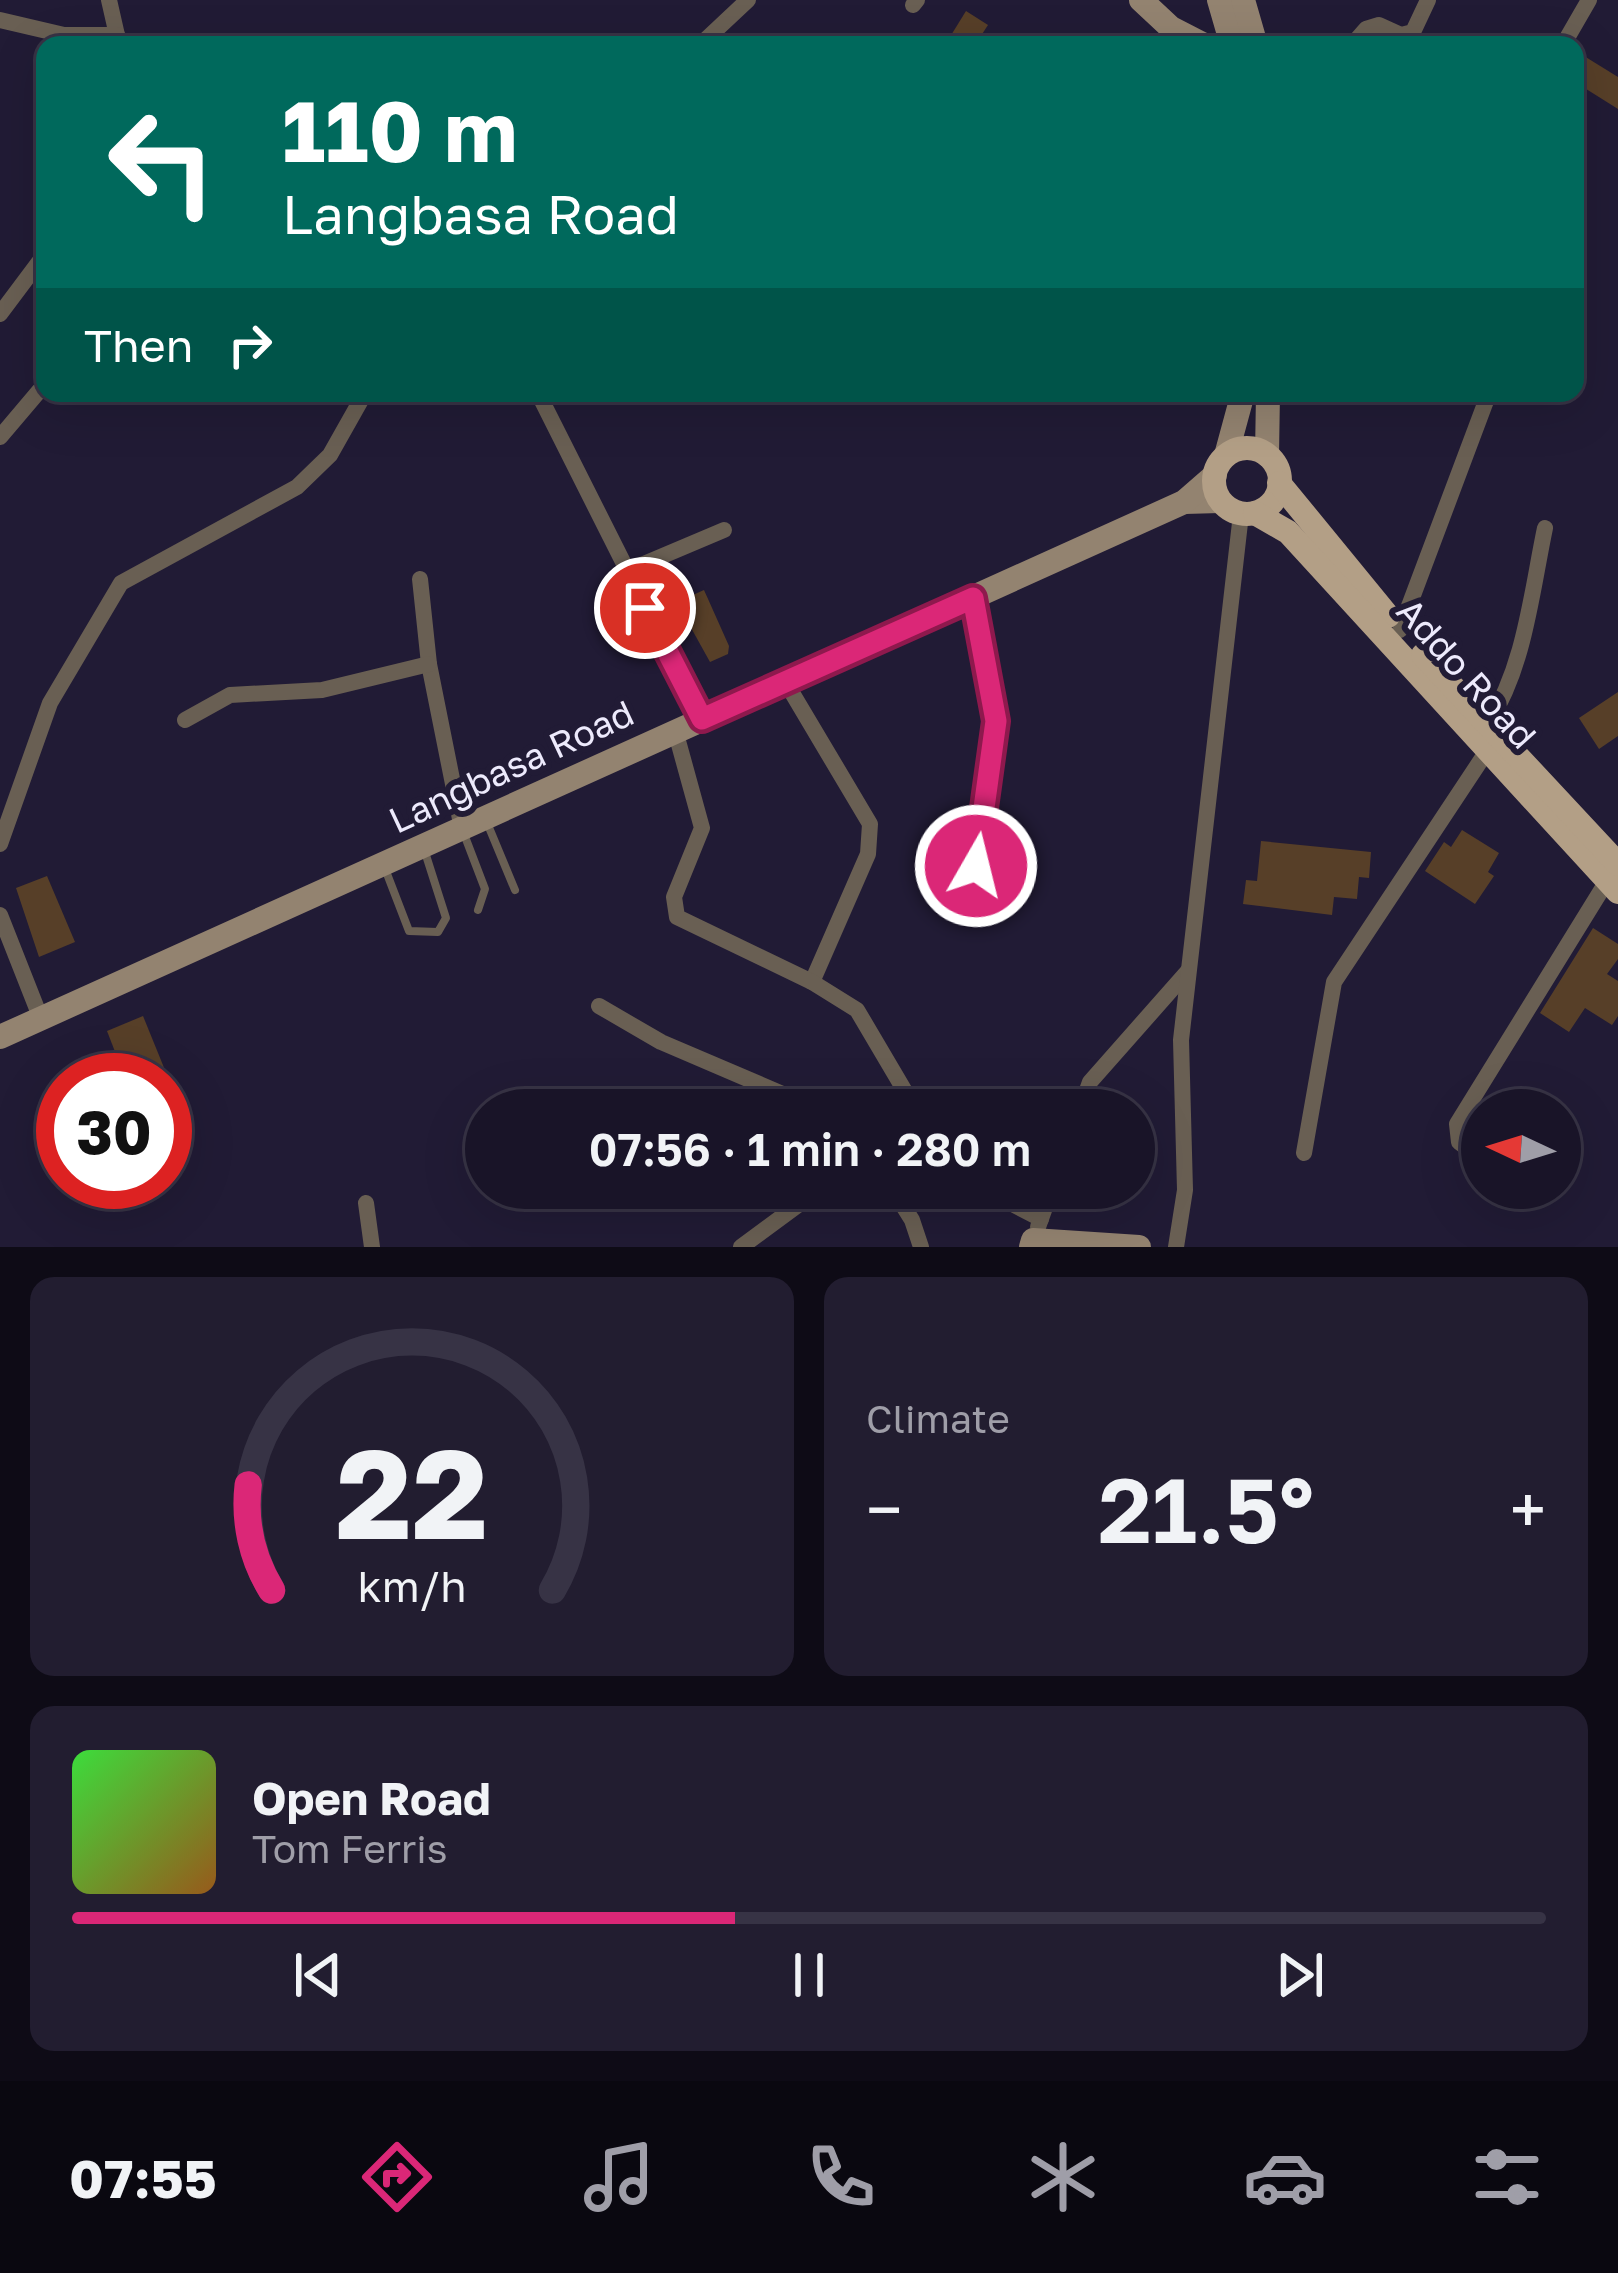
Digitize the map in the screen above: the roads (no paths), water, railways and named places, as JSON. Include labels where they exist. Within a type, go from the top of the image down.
[{"type":"main road","points":[[1252,448],[1267,455],[1276,466],[1279,483],[1270,505],[1239,509],[1221,463],[1252,448]]},
{"type":"main road","name":"Addo Road","points":[[1279,483],[1400,630],[1488,724],[1614,879]]},
{"type":"main road","name":"Addo Road","points":[[1239,509],[1288,532],[1487,751],[1614,879]]},
{"type":"street","points":[[109,0],[117,36]]},
{"type":"street","points":[[710,36],[748,0]]},
{"type":"street","points":[[1141,0],[1187,36]]},
{"type":"street","points":[[1219,0],[1229,36]]},
{"type":"street","points":[[1244,0],[1254,36]]},
{"type":"street","points":[[1360,36],[1379,26],[1401,35],[1413,32],[1428,0]]},
{"type":"street","points":[[1568,36],[1589,0]]},
{"type":"street","points":[[0,20],[75,36]]},
{"type":"street","points":[[0,314],[36,266]]},
{"type":"street","points":[[0,436],[36,394]]},
{"type":"street","points":[[0,844],[50,703],[121,583],[297,487],[330,455],[360,402]]},
{"type":"street","points":[[542,402],[702,719]]},
{"type":"street","points":[[1184,502],[1221,463],[1241,402]]},
{"type":"street","points":[[1267,455],[1268,402]]},
{"type":"street","points":[[1400,630],[1486,402]]},
{"type":"street","points":[[1176,1247],[1184,1210],[1178,1094],[1239,509],[1184,502]]},
{"type":"street","name":"Langbasa Road","points":[[0,1037],[1184,502]]},
{"type":"street","points":[[1488,724],[1514,674],[1545,528]]},
{"type":"street","points":[[627,571],[724,530]]},
{"type":"street","points":[[420,579],[429,664],[474,823]]},
{"type":"street","points":[[973,598],[996,721],[976,866]]},
{"type":"street","points":[[184,720],[230,695],[322,690],[429,664]]},
{"type":"street","points":[[785,681],[870,824],[868,854],[812,982]]},
{"type":"street","points":[[675,730],[702,828],[674,897],[677,917],[812,982],[869,1023],[905,1089]]},
{"type":"street","points":[[1304,1153],[1334,982],[1487,751]]},
{"type":"street","points":[[1479,1089],[1614,879]]},
{"type":"street","points":[[0,915],[41,1019]]},
{"type":"street","points":[[1088,1089],[1189,970]]},
{"type":"street","points":[[598,1006],[661,1042],[771,1089]]},
{"type":"street","points":[[366,1203],[372,1247]]},
{"type":"street","points":[[741,1247],[793,1209]]},
{"type":"street","points":[[905,1209],[921,1247]]},
{"type":"street","points":[[1006,1209],[1035,1235],[1139,1247]]},
{"type":"lane","points":[[474,823],[515,890]]},
{"type":"lane","points":[[474,823],[486,893],[478,910]]},
{"type":"lane","points":[[384,865],[409,931],[438,932],[446,918],[423,847]]}]
